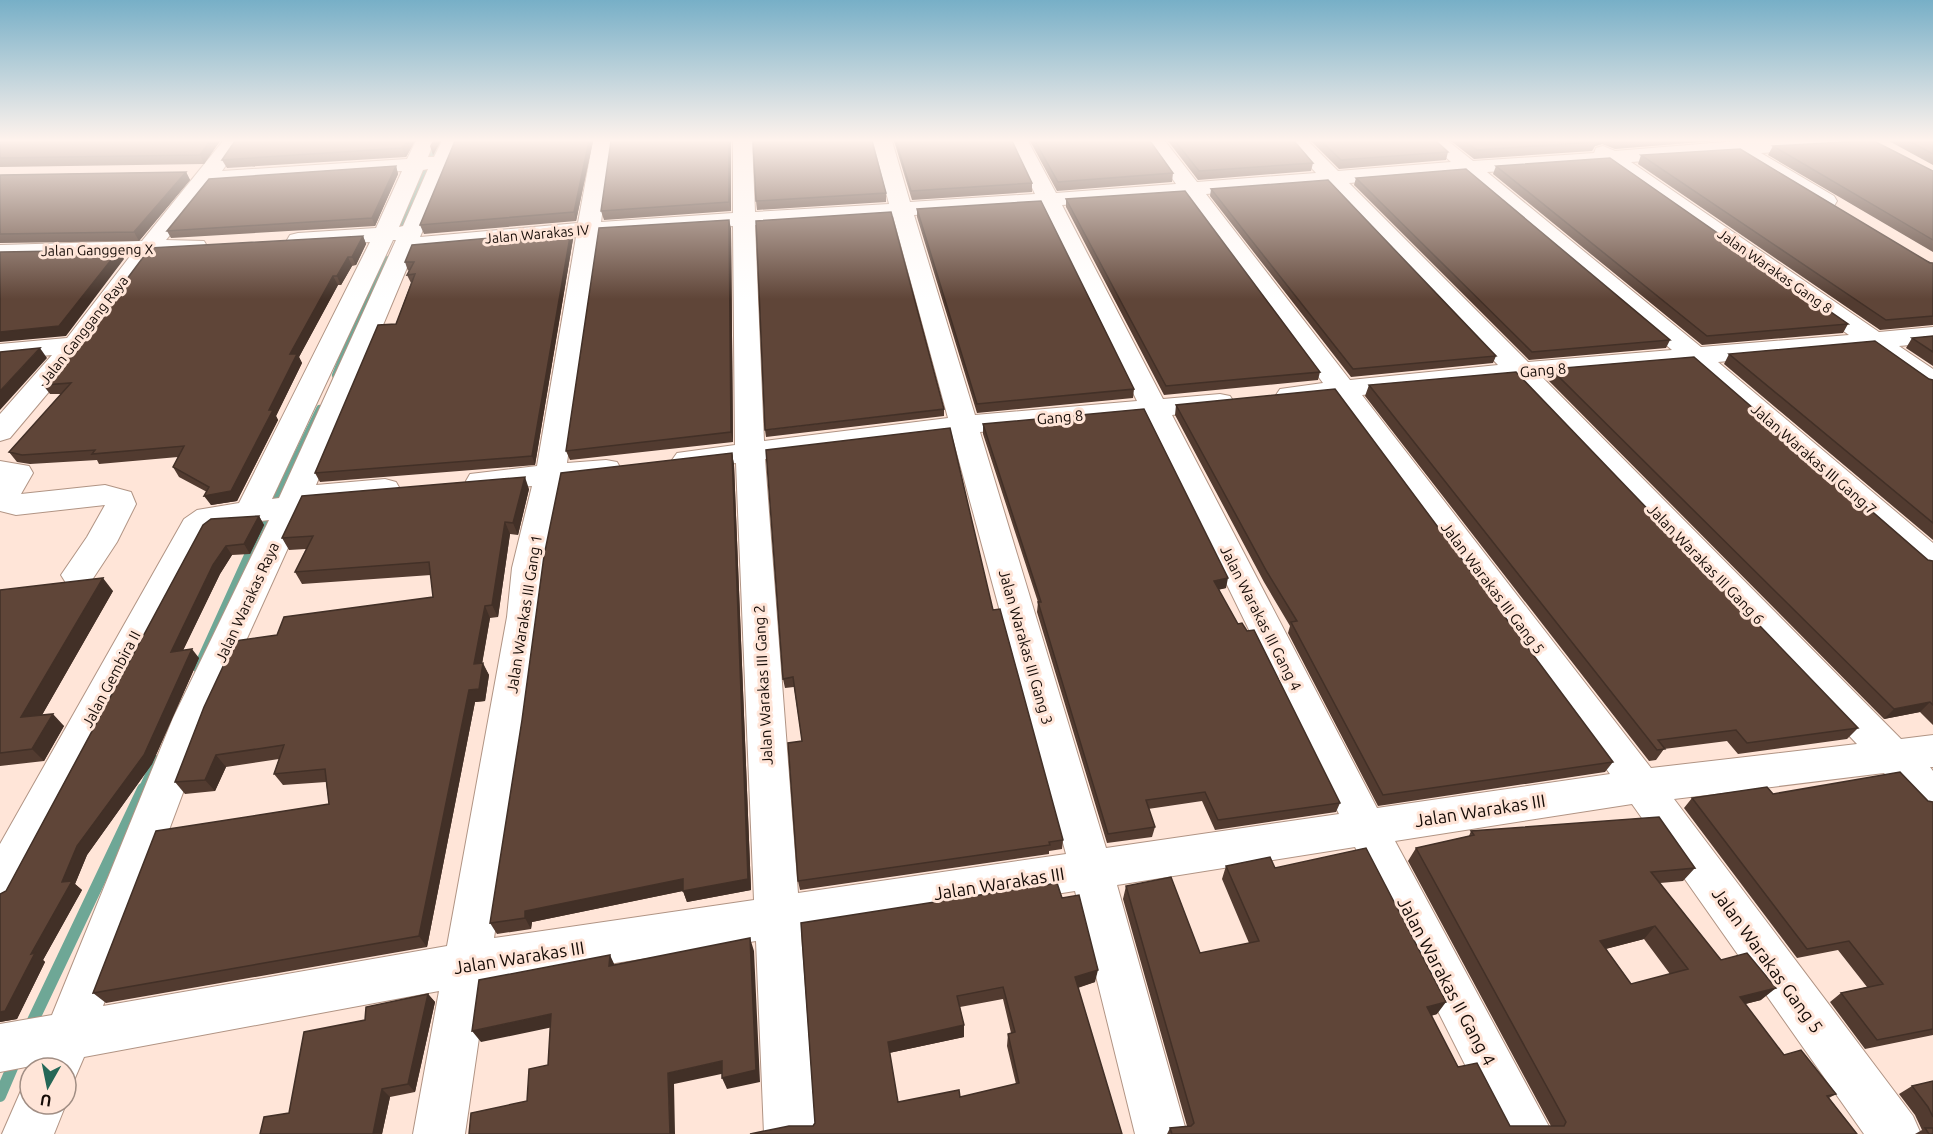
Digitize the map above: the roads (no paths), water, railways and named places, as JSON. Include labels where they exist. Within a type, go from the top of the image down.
[{"type":"street","name":"Jalan Ganggang Raya","points":[[0,432],[75,345],[187,194]]},
{"type":"street","name":"Jalan Warakas Raya","points":[[37,1049],[192,718],[276,507],[348,338],[416,194]]},
{"type":"street","name":"Jalan Warakas III Gang 1","points":[[439,1134],[524,617],[529,568],[550,475],[594,194]]},
{"type":"street","name":"Jalan Warakas III Gang 2","points":[[745,194],[750,453],[790,1134]]},
{"type":"street","name":"Jalan Warakas III Gang 3","points":[[898,194],[912,252],[1091,869],[1161,1134]]},
{"type":"street","name":"Jalan Warakas III Gang 4","points":[[1045,194],[1156,408],[1366,827]]},
{"type":"street","name":"Jalan Warakas IV","points":[[398,235],[589,229],[1120,194]]},
{"type":"street","points":[[1196,194],[1345,389]]},
{"type":"street","name":"Jalan Warakas III Gang 6","points":[[1346,194],[1933,797]]},
{"type":"street","name":"Jalan Warakas III Gang 7","points":[[1503,194],[1933,561]]},
{"type":"street","name":"Jalan Warakas Gang 8","points":[[1663,194],[1933,381]]},
{"type":"street","points":[[1814,194],[1841,210]]},
{"type":"street","points":[[282,242],[398,235]]},
{"type":"street","name":"Jalan Ganggeng X","points":[[0,252],[147,249],[214,245]]},
{"type":"street","name":"Gang 8","points":[[457,483],[750,453],[963,425],[1933,335]]},
{"type":"street","points":[[276,507],[348,338]]},
{"type":"street","points":[[0,352],[75,345]]},
{"type":"street","name":"Jalan Warakas III Gang 5","points":[[1345,389],[1641,786]]},
{"type":"street","points":[[0,470],[18,473],[2,501],[16,505],[105,495],[120,499],[121,504],[101,542],[78,575]]},
{"type":"street","points":[[276,507],[411,487]]},
{"type":"street","name":"Jalan Gembira II","points":[[0,885],[195,526],[208,517],[276,507]]},
{"type":"street","name":"Jalan Warakas III","points":[[37,1049],[468,964],[1641,786],[1933,751]]},
{"type":"street","name":"Jalan Warakas Gang 5","points":[[1641,786],[1894,1134]]},
{"type":"street","name":"Jalan Warakas II Gang 4","points":[[1366,827],[1527,1134]]},
{"type":"street","points":[[28,1134],[36,1116]]},
{"type":"waterway","points":[[399,236],[416,194]]},
{"type":"waterway","points":[[363,306],[388,259]]},
{"type":"waterway","points":[[336,375],[363,306]]},
{"type":"waterway","points":[[266,520],[320,409]]},
{"type":"waterway","points":[[198,668],[266,518]]},
{"type":"waterway","points":[[143,790],[157,760]]},
{"type":"waterway","points":[[29,1029],[143,789]]},
{"type":"waterway","points":[[0,1096],[15,1061]]}]
